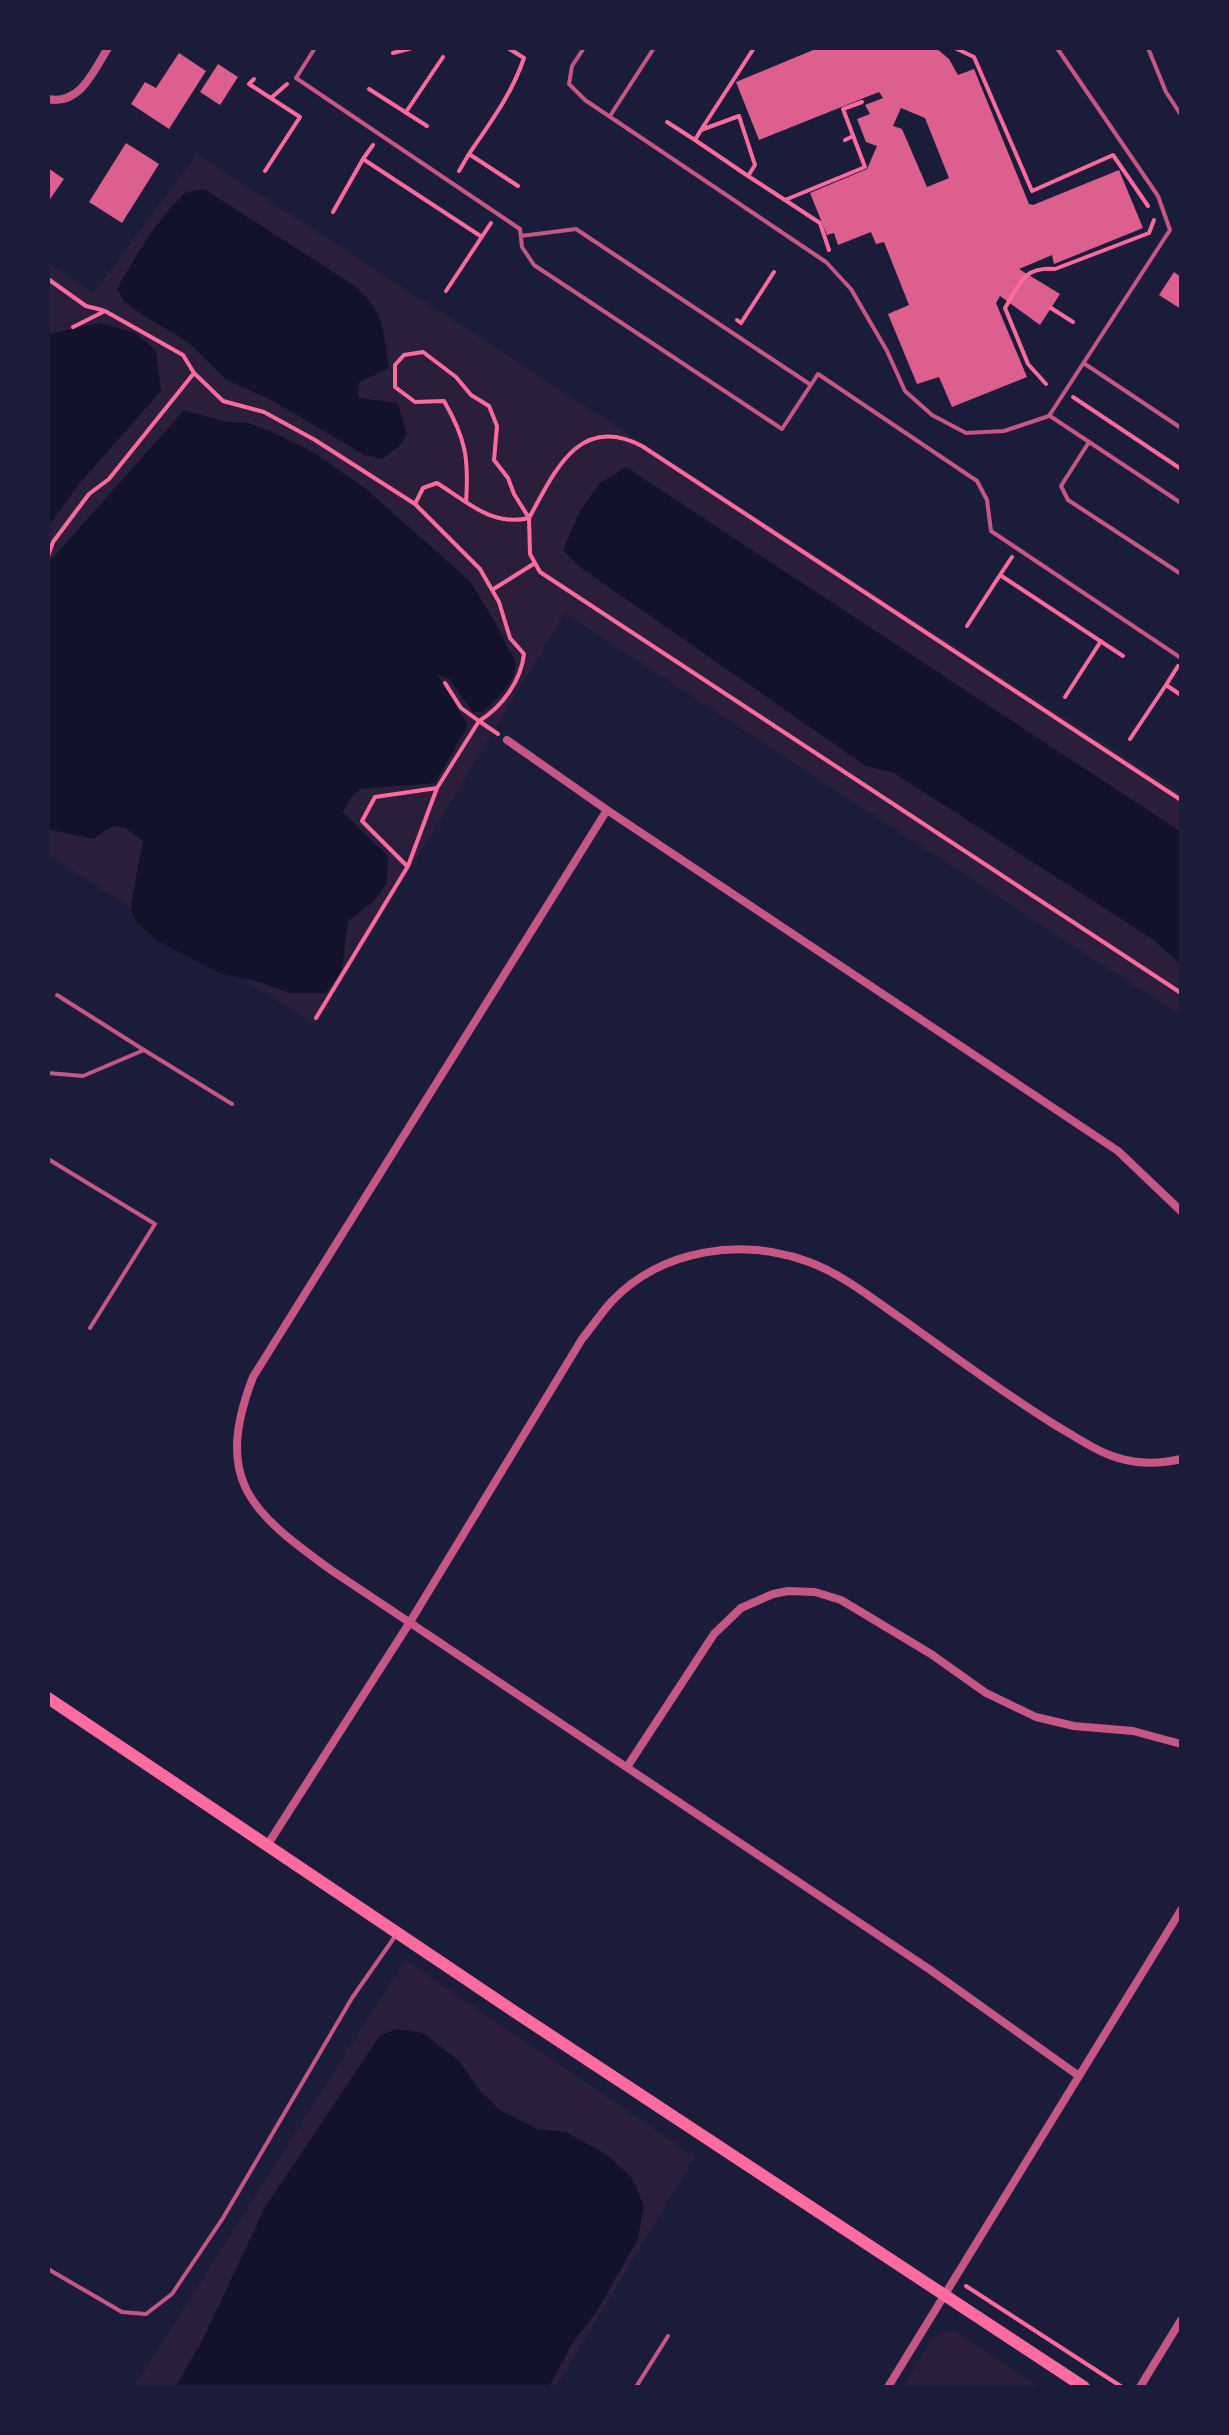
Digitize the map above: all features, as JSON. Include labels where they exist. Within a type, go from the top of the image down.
[{"type":"main road","points":[[48,1698],[1084,2387]]},
{"type":"street","points":[[48,99],[71,97],[86,83],[108,48]]},
{"type":"street","points":[[507,740],[1118,1151],[1181,1211]]},
{"type":"street","points":[[607,810],[253,1377],[239,1421],[235,1448],[242,1479],[256,1508],[283,1535],[929,1969],[1079,2076]]},
{"type":"street","points":[[268,1844],[410,1622],[582,1339],[613,1300],[650,1271],[696,1252],[755,1249],[809,1262],[882,1305],[1028,1408],[1091,1447],[1114,1459],[1139,1463],[1181,1459]]},
{"type":"street","points":[[627,1767],[714,1634],[741,1608],[788,1591],[815,1592],[841,1600],[920,1647],[986,1693],[1036,1717],[1074,1726],[1142,1733],[1181,1744]]},
{"type":"street","points":[[888,2387],[1181,1910]]},
{"type":"street","points":[[1140,2387],[1181,2320]]},
{"type":"lane","points":[[315,48],[296,78],[520,229],[522,247],[534,265],[782,429],[818,374],[977,481],[987,500],[991,531],[1181,659]]},
{"type":"lane","points":[[584,48],[572,66],[569,84],[585,100],[826,262],[851,289],[887,351],[905,391],[932,415],[966,433],[1004,431],[1049,416],[1170,230],[1158,196],[1057,48]]},
{"type":"lane","points":[[610,116],[654,48]]},
{"type":"lane","points":[[1148,48],[1166,92],[1181,115]]},
{"type":"lane","points":[[521,236],[576,229],[811,385]]},
{"type":"lane","points":[[1085,364],[1181,428]]},
{"type":"lane","points":[[1049,416],[1181,503]]},
{"type":"lane","points":[[1089,442],[1061,486],[1068,500],[1181,574]]},
{"type":"lane","points":[[57,995],[232,1104]]},
{"type":"lane","points":[[48,1073],[83,1076],[144,1050]]},
{"type":"lane","points":[[48,1159],[155,1224],[90,1328]]},
{"type":"lane","points":[[48,2269],[122,2312],[146,2314],[172,2294],[223,2218],[352,1998],[398,1933]]},
{"type":"lane","points":[[636,2387],[668,2336]]},
{"type":"path","points":[[393,53],[412,48]]},
{"type":"path","points":[[459,171],[506,100],[521,67],[524,58],[508,48]]},
{"type":"path","points":[[695,140],[754,48]]},
{"type":"path","points":[[955,48],[974,57],[1032,191],[1113,155],[1155,216],[1149,233],[1055,269],[1039,268],[1028,272],[1011,298],[1005,308],[1014,334],[1028,364],[1046,384]]},
{"type":"path","points":[[406,113],[443,57]]},
{"type":"path","points":[[271,98],[296,78]]},
{"type":"path","points":[[254,79],[249,84],[300,117],[265,171]]},
{"type":"path","points":[[369,89],[427,126]]},
{"type":"path","points":[[785,200],[865,167],[843,109],[862,102]]},
{"type":"path","points":[[701,130],[739,116],[755,165],[748,176]]},
{"type":"path","points":[[667,122],[820,223],[830,249],[826,262]]},
{"type":"path","points":[[333,212],[380,134]]},
{"type":"path","points":[[845,140],[853,136]]},
{"type":"path","points":[[469,154],[518,186]]},
{"type":"path","points":[[363,159],[482,237]]},
{"type":"path","points":[[446,291],[497,214]]},
{"type":"path","points":[[729,315],[741,323],[774,272]]},
{"type":"path","points":[[48,279],[86,306],[105,311],[183,355],[194,373],[223,401],[264,412],[315,440],[415,504],[480,569],[499,602],[510,638],[524,654],[522,672],[493,712],[479,721],[437,788],[408,866],[316,1018]]},
{"type":"path","points":[[1051,308],[1073,322]]},
{"type":"path","points":[[73,327],[105,311]]},
{"type":"path","points":[[466,502],[469,469],[460,429],[444,401],[415,402],[395,387],[395,365],[404,355],[423,352],[456,377],[471,395],[489,406],[497,426],[494,460],[508,478],[529,518],[530,554],[540,572],[1181,993]]},
{"type":"path","points":[[48,556],[53,542],[89,494],[109,479],[194,373]]},
{"type":"path","points":[[1071,396],[1181,469]]},
{"type":"path","points":[[415,504],[423,488],[437,483],[483,515],[515,521],[529,518],[556,469],[578,445],[599,436],[623,436],[655,454],[1181,800]]},
{"type":"path","points":[[967,626],[1018,548]]},
{"type":"path","points":[[492,590],[535,563]]},
{"type":"path","points":[[1000,575],[1123,656]]},
{"type":"path","points":[[1065,697],[1101,641]]},
{"type":"path","points":[[1130,739],[1181,659]]},
{"type":"path","points":[[445,683],[461,708],[507,740]]},
{"type":"path","points":[[1166,685],[1181,695]]},
{"type":"path","points":[[408,866],[362,821],[375,797],[437,788]]},
{"type":"path","points":[[954,2278],[1122,2387]]},
{"type":"shaded area","points":[[197,154],[1181,793],[1181,1016],[565,613],[316,1025],[48,855],[48,263],[94,293]]},
{"type":"shaded area","points":[[204,189],[355,286],[372,305],[381,323],[389,368],[358,383],[359,398],[398,403],[407,435],[382,459],[364,455],[268,398],[228,381],[188,342],[124,301],[117,289],[157,225],[186,192]]},
{"type":"shaded area","points":[[100,323],[136,333],[156,351],[161,391],[79,484],[48,527],[48,334]]},
{"type":"shaded area","points":[[184,410],[226,422],[248,423],[270,431],[315,453],[366,489],[470,581],[516,663],[513,677],[504,691],[483,712],[473,712],[449,679],[437,674],[468,725],[435,783],[360,789],[349,800],[343,812],[388,856],[387,883],[373,902],[348,921],[342,970],[326,993],[289,993],[220,973],[159,942],[133,917],[131,904],[143,841],[125,828],[113,826],[93,839],[48,829],[48,563]]},
{"type":"shaded area","points":[[626,467],[1181,832],[1181,965],[1154,940],[894,773],[866,766],[577,565],[563,550],[580,511],[599,484]]},
{"type":"shaded area","points":[[405,1960],[695,2157],[556,2387],[134,2387]]},
{"type":"shaded area","points":[[398,2029],[423,2033],[459,2061],[480,2091],[500,2110],[538,2129],[566,2132],[607,2155],[632,2178],[644,2206],[638,2239],[597,2311],[572,2344],[549,2387],[175,2387],[202,2341],[265,2207],[380,2035]]},
{"type":"shaded area","points":[[945,2331],[957,2332],[1039,2387],[903,2387],[933,2337]]},
{"type":"building","points":[[818,48],[936,48],[949,59],[958,75],[974,69],[1029,204],[1119,170],[1143,228],[1054,264],[1052,255],[1019,269],[1060,294],[1040,325],[1000,296],[996,303],[1027,377],[952,407],[939,377],[917,384],[888,314],[909,305],[884,242],[876,244],[871,232],[838,245],[834,233],[827,235],[810,193],[867,169],[877,146],[866,142],[857,119],[870,114],[865,105],[883,98],[879,92],[759,140],[736,82]],"holes":[[[901,108],[925,118],[949,178],[927,187],[902,129],[893,126]]]},
{"type":"building","points":[[179,53],[206,71],[169,129],[131,104],[145,82],[156,88]]},
{"type":"building","points":[[218,64],[238,77],[220,105],[200,92]]},
{"type":"building","points":[[126,143],[159,164],[122,223],[89,202]]},
{"type":"building","points":[[48,168],[64,179],[48,202]]},
{"type":"building","points":[[1174,272],[1181,277],[1181,309],[1159,295]]}]
